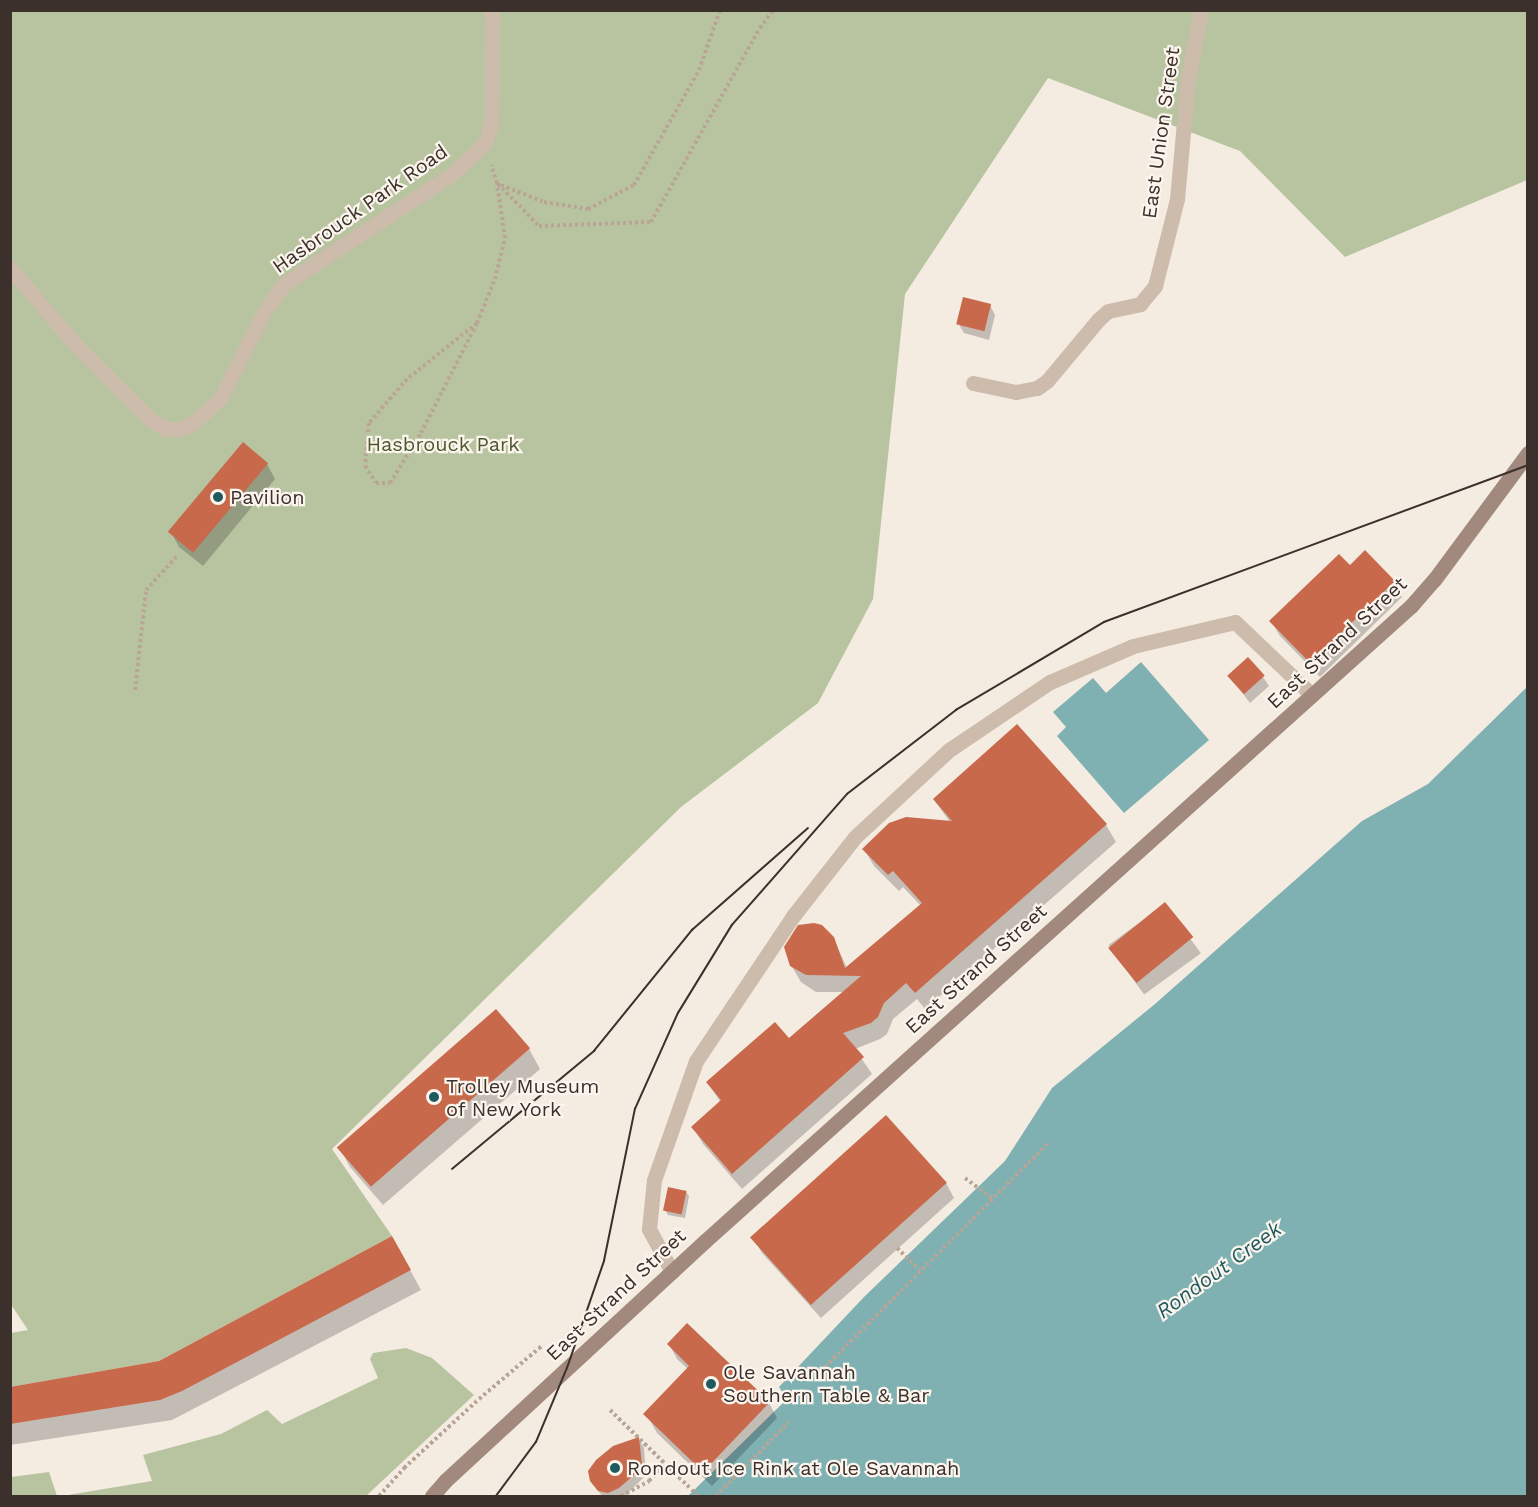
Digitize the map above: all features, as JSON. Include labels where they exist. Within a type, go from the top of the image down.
[{"type":"street","points":[[484,144],[491,126],[492,10]]},
{"type":"street","name":"East Union Street","points":[[973,383],[1016,392],[1037,388],[1047,381],[1108,311],[1140,304],[1155,286],[1177,199],[1188,78],[1201,10]]},
{"type":"street","name":"Hasbrouck Park Road","points":[[10,268],[75,344],[151,420],[166,429],[180,429],[193,423],[220,399],[265,310],[284,284],[451,175],[484,144]]},
{"type":"street","name":"East Strand Street","points":[[432,1497],[446,1480],[672,1272],[1419,597],[1527,453]]},
{"type":"street","points":[[672,1272],[649,1229],[654,1180],[696,1061],[793,916],[855,837],[949,750],[1050,682],[1133,646],[1235,622],[1312,695]]},
{"type":"path","points":[[497,183],[544,202],[588,209],[634,185],[699,70],[720,10]]},
{"type":"path","points":[[497,183],[538,226],[651,222],[772,10]]},
{"type":"path","points":[[477,323],[407,379],[369,423],[365,466],[376,483],[390,483],[421,433],[477,323],[495,279],[505,238],[497,183],[484,144]]},
{"type":"path","points":[[135,690],[146,590],[177,555]]},
{"type":"path","points":[[825,1366],[1049,1142]]},
{"type":"path","points":[[966,1178],[992,1198]]},
{"type":"path","points":[[897,1248],[920,1270]]},
{"type":"path","points":[[379,1497],[404,1468],[479,1399],[543,1345]]},
{"type":"path","points":[[610,1410],[698,1497]]},
{"type":"path","points":[[716,1497],[789,1422]]},
{"type":"path","points":[[621,1497],[649,1481],[665,1464]]},
{"type":"green space","name":"Hasbrouck Park","points":[[10,11],[1527,11],[1527,180],[1345,257],[1240,151],[1048,78],[905,294],[873,599],[818,703],[681,807],[332,1149],[392,1236],[159,1361],[11,1387],[11,1333],[28,1330],[10,1303]]},
{"type":"green space","points":[[406,1348],[432,1358],[474,1395],[366,1496],[62,1496],[152,1481],[143,1455],[221,1434],[267,1410],[282,1424],[378,1378],[370,1359],[373,1353]]},
{"type":"green space","points":[[49,1472],[57,1496],[13,1496],[11,1494],[11,1477]]},
{"type":"water","points":[[1141,662],[1209,740],[1124,813],[1057,736],[1066,727],[1053,712],[1093,678],[1106,693]]},
{"type":"water","name":"Rondout Creek","points":[[1527,687],[1527,1496],[688,1496],[787,1399],[779,1387],[864,1297],[1005,1161],[1052,1088],[1155,1004],[1362,821],[1428,784]]},
{"type":"building","points":[[963,297],[991,304],[984,331],[956,324]]},
{"type":"building","name":"Pavilion","points":[[243,442],[268,463],[193,553],[168,532]]},
{"type":"building","points":[[1365,550],[1395,581],[1310,663],[1269,621],[1339,554],[1350,565]]},
{"type":"building","points":[[1248,657],[1265,676],[1244,694],[1227,676]]},
{"type":"building","points":[[1017,724],[1107,824],[915,993],[906,983],[884,1003],[878,1017],[871,1023],[843,1033],[864,1057],[732,1174],[691,1127],[721,1100],[706,1082],[775,1022],[789,1038],[861,976],[806,975],[790,966],[784,947],[798,925],[814,923],[822,925],[834,937],[845,968],[922,903],[893,871],[888,875],[862,849],[889,823],[906,817],[952,821],[933,799]]},
{"type":"building","points":[[1165,902],[1193,937],[1137,983],[1108,948]]},
{"type":"building","name":"Trolley Museum of New York","points":[[496,1009],[530,1048],[371,1187],[337,1147]]},
{"type":"building","points":[[886,1115],[947,1183],[811,1305],[750,1237]]},
{"type":"building","points":[[668,1187],[687,1191],[682,1214],[663,1210]]},
{"type":"building","points":[[392,1236],[411,1270],[182,1391],[160,1400],[10,1424],[10,1387],[159,1361]]},
{"type":"building","name":"Ole Savannah Southern Table & Bar","points":[[687,1323],[770,1402],[703,1472],[643,1414],[689,1366],[667,1344]]},
{"type":"building","name":"Rondout Ice Rink at Ole Savannah","points":[[639,1437],[642,1465],[619,1488],[608,1493],[598,1491],[590,1481],[588,1471],[596,1460],[613,1446]]},
{"type":"tram line","points":[[496,1496],[536,1442],[567,1368],[604,1261],[635,1109],[678,1013],[732,925],[847,794],[956,710],[1104,622],[1528,465]]},
{"type":"tram line","points":[[452,1169],[594,1051],[692,930],[808,828]]},
{"type":"place","name":"Pavilion","points":[[218,497]]},
{"type":"place","name":"Trolley Museum of New York","points":[[434,1097]]},
{"type":"place","name":"Ole Savannah Southern Table & Bar","points":[[711,1384]]},
{"type":"place","name":"Rondout Ice Rink at Ole Savannah","points":[[615,1468]]}]
